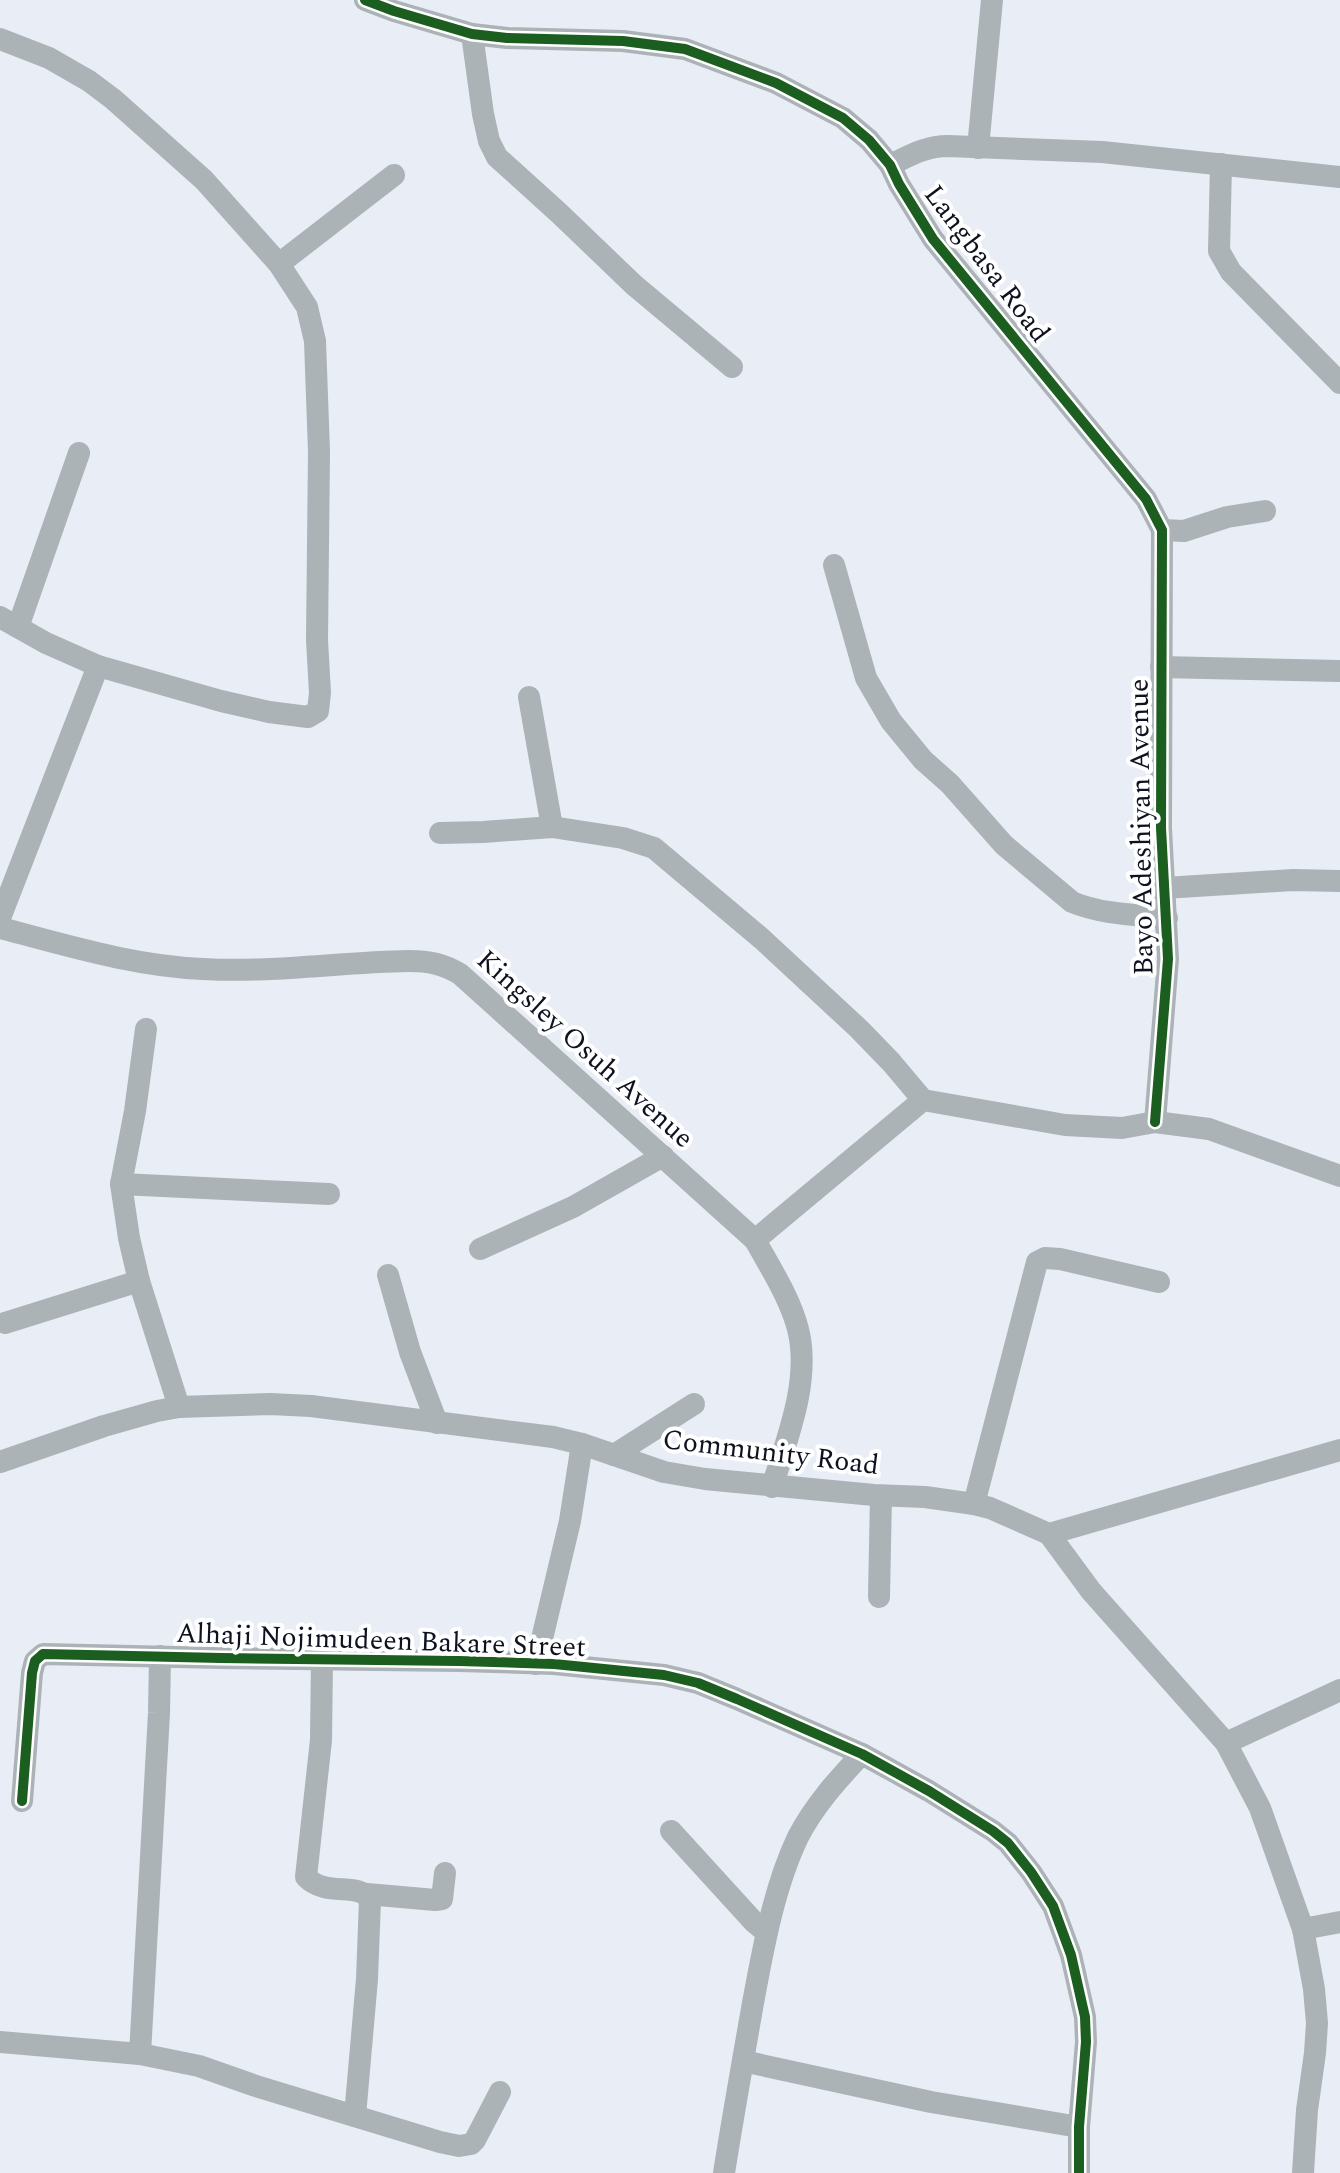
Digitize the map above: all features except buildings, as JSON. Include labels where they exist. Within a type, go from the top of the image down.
[{"type":"street","name":"Langbasa Road","points":[[365,0],[472,34],[623,41],[685,49],[776,83],[843,118],[869,140],[890,165],[933,239],[1146,499],[1162,530]]},
{"type":"street","points":[[978,148],[992,0]]},
{"type":"street","points":[[472,34],[485,122],[497,157],[634,285],[732,367]]},
{"type":"street","points":[[0,39],[49,58],[113,99],[204,180],[279,264],[307,307],[315,341],[319,452],[318,711],[308,717],[269,712],[98,666],[46,643],[9,622],[79,453]]},
{"type":"street","points":[[890,165],[934,146],[1102,152],[1340,177]]},
{"type":"street","points":[[1221,164],[1219,251],[1231,272],[1340,383]]},
{"type":"street","points":[[279,264],[394,175]]},
{"type":"street","points":[[1162,530],[1184,531],[1227,517],[1265,511]]},
{"type":"street","name":"Bayo Adeshiyan Avenue","points":[[1155,1122],[1168,959],[1161,828],[1162,530]]},
{"type":"street","points":[[834,565],[866,678],[891,721],[923,760],[950,784],[1004,845],[1072,902],[1128,914],[1167,918]]},
{"type":"street","points":[[0,918],[98,666]]},
{"type":"street","points":[[1161,667],[1340,671]]},
{"type":"street","points":[[529,697],[552,827]]},
{"type":"street","points":[[440,833],[552,827],[643,843],[670,860],[762,939],[859,1029],[923,1100],[1065,1125],[1122,1128],[1155,1122],[1209,1129],[1340,1176]]},
{"type":"street","points":[[1164,888],[1293,880],[1340,881]]},
{"type":"street","name":"Kingsley Osuh Avenue","points":[[0,928],[105,956],[200,969],[263,970],[430,961],[446,966],[477,987],[755,1240],[787,1298],[799,1334],[800,1379],[794,1415],[772,1487]]},
{"type":"street","points":[[146,1029],[121,1184],[139,1281],[179,1407]]},
{"type":"street","points":[[755,1240],[923,1100]]},
{"type":"street","points":[[480,1249],[573,1207],[663,1156]]},
{"type":"street","points":[[121,1184],[329,1194]]},
{"type":"street","points":[[974,1504],[1037,1262],[1045,1258],[1060,1259],[1159,1282]]},
{"type":"street","points":[[388,1275],[410,1352],[437,1423]]},
{"type":"street","points":[[5,1323],[139,1281]]},
{"type":"street","points":[[614,1455],[694,1404]]},
{"type":"street","name":"Community Road","points":[[0,1462],[104,1426],[179,1407],[311,1406],[523,1432],[582,1444],[664,1472],[705,1479],[881,1496],[925,1497],[974,1504],[1049,1534]]},
{"type":"street","points":[[536,1664],[570,1521],[582,1444]]},
{"type":"street","points":[[1303,2173],[1317,2023],[1314,1989],[1303,1929],[1260,1808],[1226,1743],[1105,1608],[1049,1534],[1340,1450]]},
{"type":"street","points":[[879,1597],[881,1496]]},
{"type":"street","name":"Alhaji Nojimudeen Bakare Street","points":[[22,1801],[32,1673],[36,1658],[48,1653],[536,1664],[664,1675],[698,1683],[862,1754],[929,1791],[993,1831],[1008,1843],[1031,1872],[1053,1906],[1071,1955],[1085,2017],[1079,2173]]},
{"type":"street","points":[[140,2054],[160,1656]]},
{"type":"street","points":[[322,1659],[321,1740],[306,1877],[326,1888],[435,1900],[442,1899],[445,1873]]},
{"type":"street","points":[[1226,1743],[1340,1690]]},
{"type":"street","points":[[724,2173],[766,1932],[791,1854],[817,1805],[862,1754]]},
{"type":"street","points":[[671,1831],[766,1932]]},
{"type":"street","points":[[355,2116],[367,1979],[370,1907],[367,1894]]},
{"type":"street","points":[[1303,1929],[1340,1922]]},
{"type":"street","points":[[0,2042],[140,2054],[199,2066],[459,2146],[475,2140],[500,2092]]},
{"type":"street","points":[[743,2061],[931,2102],[1079,2127]]},
{"type":"cycle path","points":[[365,0],[472,34],[623,41],[685,49],[776,83],[843,118],[869,140],[890,165],[933,239],[1146,499],[1162,530],[1161,828],[1168,959],[1155,1122]]},
{"type":"cycle path","points":[[22,1801],[32,1673],[35,1661],[43,1654],[554,1664],[664,1675],[698,1683],[862,1754],[929,1791],[993,1831],[1008,1843],[1031,1872],[1053,1906],[1071,1955],[1085,2017],[1079,2173]]}]
